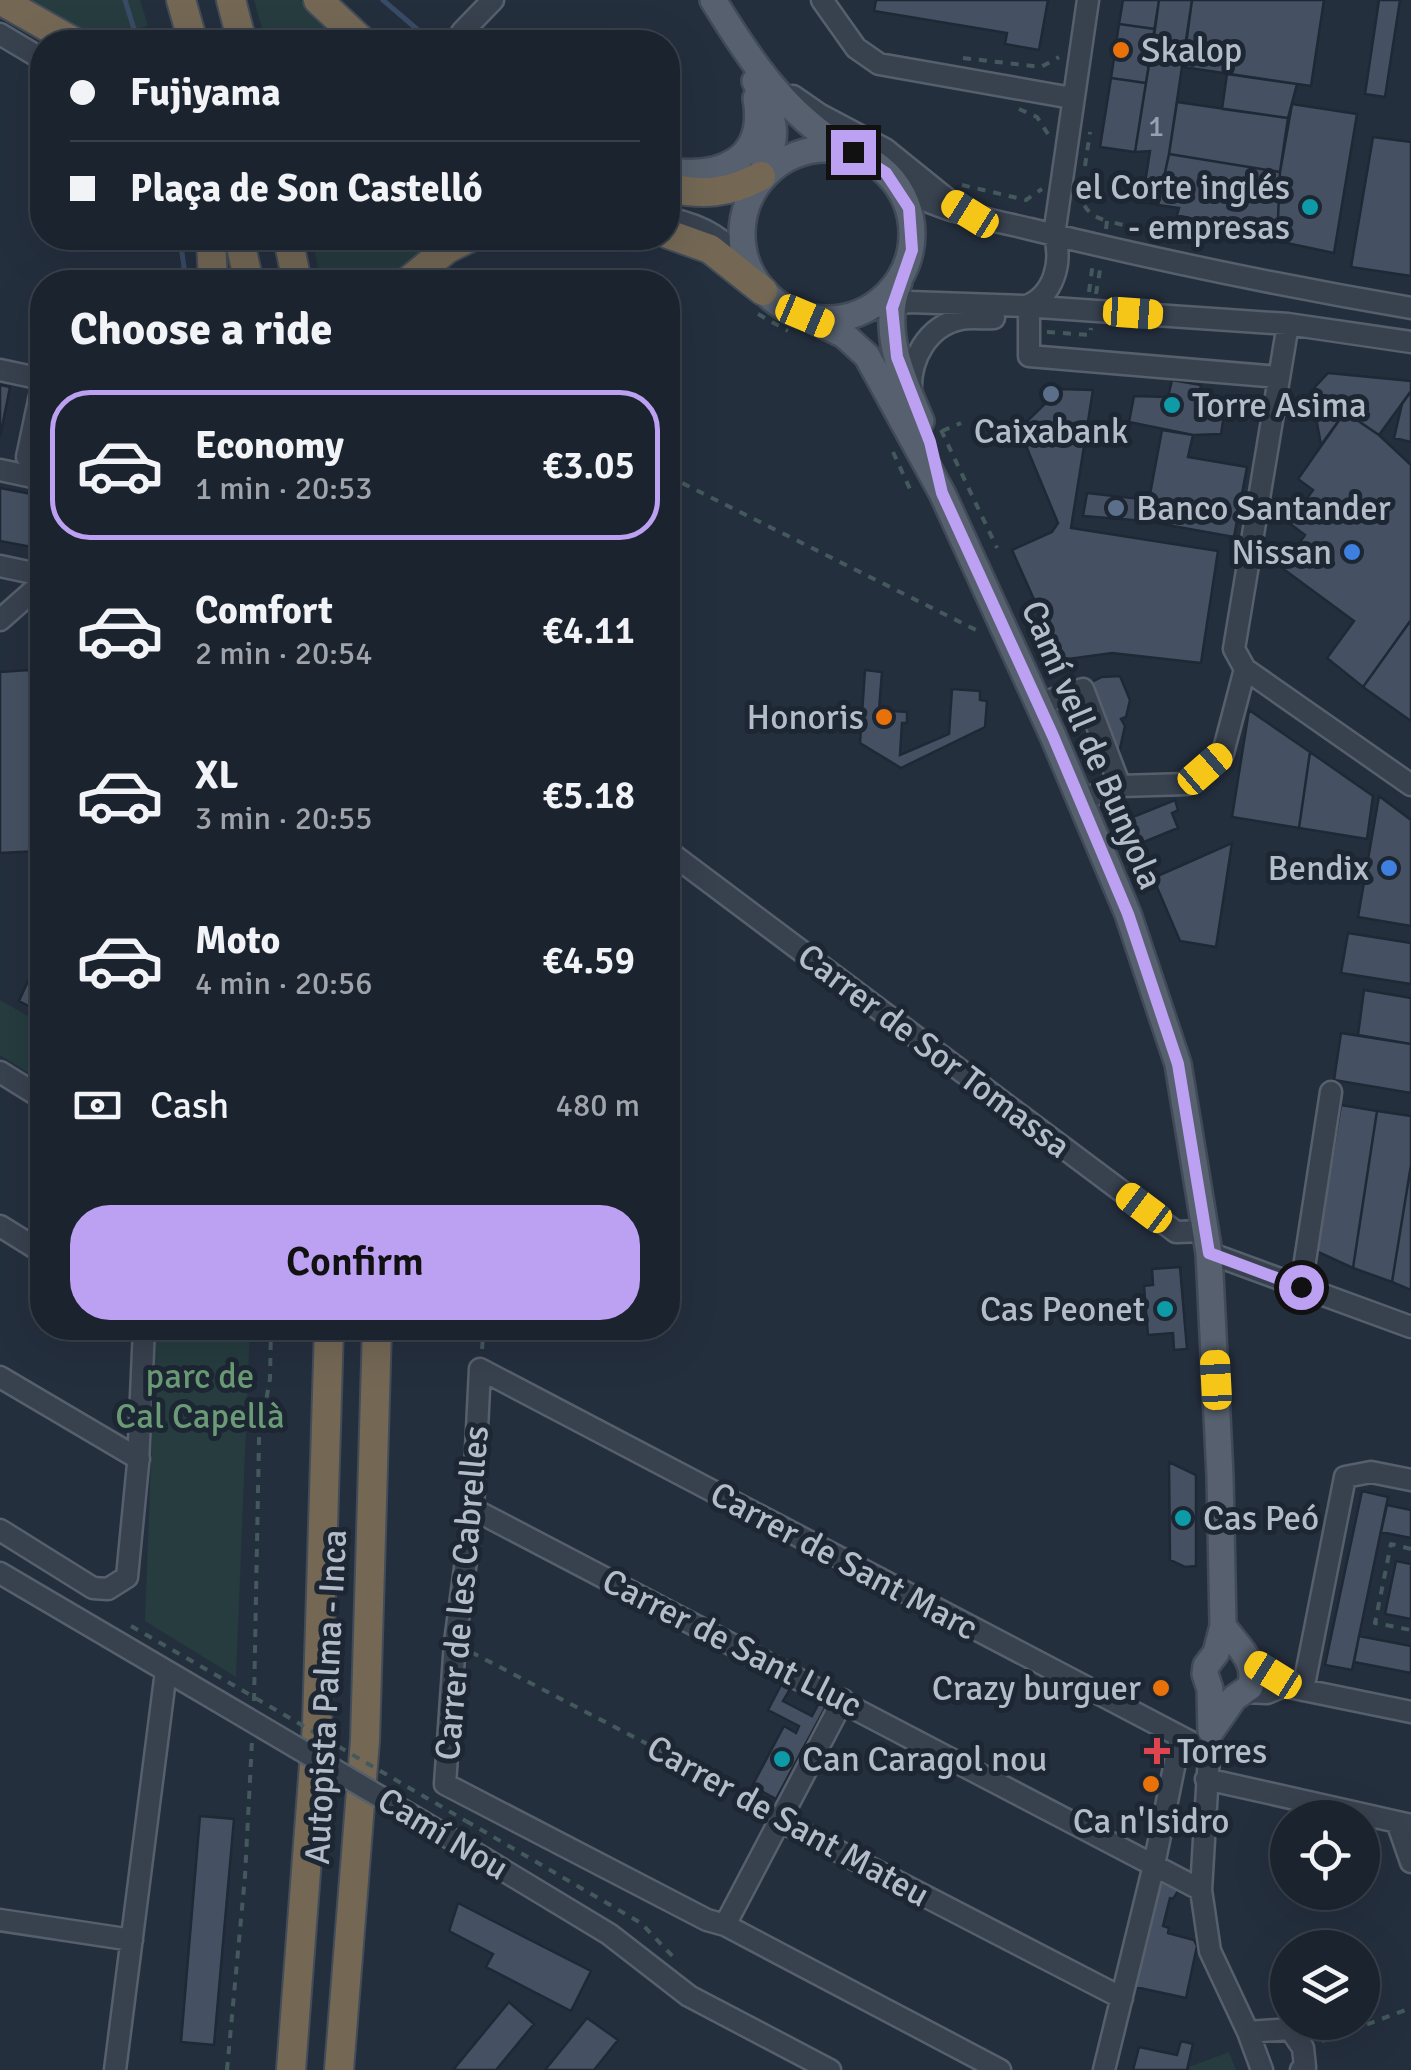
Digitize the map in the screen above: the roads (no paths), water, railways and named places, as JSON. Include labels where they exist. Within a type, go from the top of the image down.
[{"type":"highway","points":[[0,0],[53,30]]},
{"type":"highway","points":[[181,0],[190,30]]},
{"type":"highway","points":[[231,0],[239,30]]},
{"type":"highway","points":[[318,0],[350,30]]},
{"type":"highway","points":[[680,190],[721,193],[762,180]]},
{"type":"highway","points":[[680,238],[710,249],[754,290]]},
{"type":"highway","points":[[422,270],[446,250]]},
{"type":"highway","name":"Autopista Palma - Inca","points":[[291,2070],[316,1744],[329,1340]]},
{"type":"highway","name":"Autopista Palma - Inca","points":[[339,2070],[365,1740],[378,1340]]},
{"type":"main road","points":[[713,0],[755,71],[776,134],[762,180],[743,220],[742,235],[754,290],[782,306],[799,325],[844,335],[868,356],[942,493]]},
{"type":"main road","points":[[755,71],[808,126],[876,165],[894,182],[909,208],[912,250],[892,304],[893,338],[911,399],[930,442],[942,493]]},
{"type":"main road","points":[[680,171],[714,170],[744,154],[758,129],[755,71]]},
{"type":"main road","points":[[762,180],[783,162],[812,151],[836,148],[853,152]]},
{"type":"main road","points":[[799,325],[842,319],[866,310],[884,299],[902,278]]},
{"type":"main road","name":"Camí vell de Bunyola","points":[[942,493],[1039,704],[1128,914],[1178,1064],[1207,1242],[1224,1626],[1235,1655]]},
{"type":"main road","points":[[1210,1741],[1229,1693],[1252,1680],[1235,1655],[1206,1666],[1204,1674],[1229,1693]]},
{"type":"street","points":[[464,30],[493,0]]},
{"type":"street","points":[[822,0],[856,48],[879,64],[1072,98]]},
{"type":"street","points":[[911,399],[916,356],[938,329],[958,320],[995,318],[1027,306],[1042,297],[1052,283],[1058,252],[1054,234],[1071,190],[1072,98],[1088,0]]},
{"type":"street","points":[[0,34],[30,52]]},
{"type":"street","points":[[755,71],[819,114],[885,149],[928,186],[970,214]]},
{"type":"street","points":[[894,182],[930,202],[970,214],[1283,286],[1411,308]]},
{"type":"street","points":[[680,222],[715,234],[732,247],[754,290]]},
{"type":"street","points":[[866,310],[892,304],[1027,306],[1288,324],[1411,342]]},
{"type":"street","points":[[1027,306],[1029,356],[1279,378]]},
{"type":"street","points":[[1288,324],[1234,649],[1245,669],[1411,785]]},
{"type":"street","points":[[0,370],[30,379]]},
{"type":"street","points":[[27,457],[30,442]]},
{"type":"street","points":[[0,470],[30,476]]},
{"type":"street","points":[[0,566],[30,572]]},
{"type":"street","points":[[0,620],[30,594]]},
{"type":"street","points":[[1080,800],[1120,786],[1187,784],[1223,753],[1245,669]]},
{"type":"street","points":[[1039,704],[1083,689],[1120,786]]},
{"type":"street","name":"Carrer de Sor Tomassa","points":[[680,861],[1176,1232],[1207,1242],[1301,1287],[1411,1327]]},
{"type":"street","points":[[0,1072],[30,1091]]},
{"type":"street","points":[[1301,1287],[1332,1092]]},
{"type":"street","points":[[0,1226],[30,1245]]},
{"type":"street","points":[[0,1530],[92,1588],[108,1590],[127,1576],[139,1459],[144,1340]]},
{"type":"street","name":"Carrer de les Cabrelles","points":[[480,1369],[473,1509],[455,1642],[445,1784],[706,1920],[725,1925]]},
{"type":"street","name":"Carrer de Sant Marc","points":[[480,1369],[1180,1738],[1210,1741]]},
{"type":"street","points":[[0,1378],[139,1459]]},
{"type":"street","points":[[1294,1688],[1344,1477],[1371,1472],[1411,1480]]},
{"type":"street","name":"Carrer de Sant Lluc","points":[[473,1509],[1202,1890]]},
{"type":"street","name":"Camí Nou","points":[[0,1573],[609,1934],[689,1996],[830,2070]]},
{"type":"street","points":[[1235,1655],[1294,1688],[1411,1712]]},
{"type":"street","points":[[115,2070],[166,1671]]},
{"type":"street","points":[[1229,1693],[1267,1694],[1294,1688]]},
{"type":"street","points":[[844,1700],[725,1925],[1000,2070]]},
{"type":"street","points":[[1104,2070],[1180,1738]]},
{"type":"street","points":[[1210,1741],[1202,1890],[1210,1951],[1262,2070]]},
{"type":"street","points":[[1206,1779],[1404,1823],[1411,1862]]},
{"type":"street","name":"Carrer de Sant Mateu","points":[[780,1821],[1122,1998]]},
{"type":"street","points":[[0,1920],[132,1940]]},
{"type":"street","points":[[1248,2032],[1290,2029],[1304,2048],[1302,2070]]},
{"type":"waterway","points":[[125,0],[134,30]]},
{"type":"waterway","points":[[383,0],[418,30]]},
{"type":"waterway","points":[[182,250],[184,270]]},
{"type":"place","name":"Skalop","points":[[1121,50]]},
{"type":"place","name":"el Corte inglés - empresas","points":[[1310,207]]},
{"type":"place","name":"Caixabank","points":[[1051,394]]},
{"type":"place","name":"Torre Asima","points":[[1172,405]]},
{"type":"place","name":"Banco Santander","points":[[1116,508]]},
{"type":"place","name":"Nissan","points":[[1352,552]]},
{"type":"place","name":"Honoris","points":[[884,717]]},
{"type":"place","name":"Bendix","points":[[1389,868]]},
{"type":"place","name":"Cas Peonet","points":[[1165,1309]]},
{"type":"place","name":"Cas Peó","points":[[1183,1518]]},
{"type":"place","name":"Crazy burguer","points":[[1161,1688]]},
{"type":"place","name":"Torres","points":[[1157,1751]]},
{"type":"place","name":"Can Caragol nou","points":[[782,1759]]},
{"type":"place","name":"Ca n'Isidro","points":[[1151,1784]]},
{"type":"park label","name":"parc de Cal Capellà","points":[[200,1396]]}]
